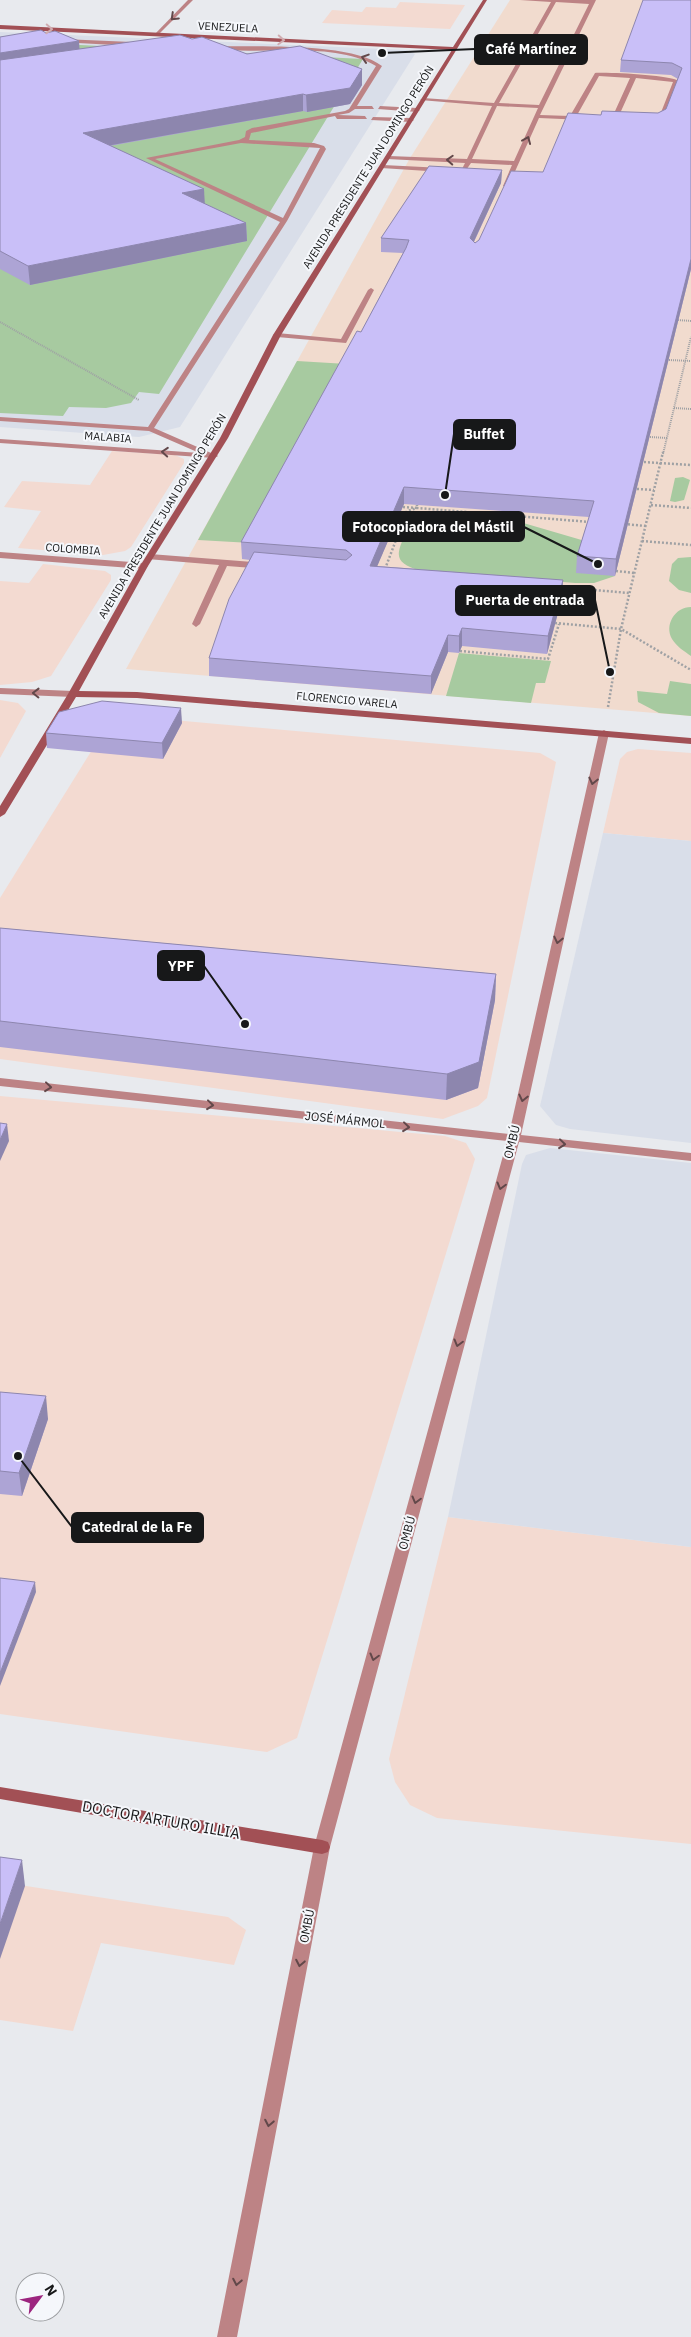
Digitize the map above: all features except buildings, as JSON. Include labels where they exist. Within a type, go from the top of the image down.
[{"type":"main road","name":"AVENIDA PRESIDENTE JUAN DOMINGO PERÓN","points":[[0,814],[73,694],[144,566],[214,456],[277,335],[389,158],[410,120],[485,0]]},
{"type":"main road","name":"VENEZUELA","points":[[0,27],[455,48]]},
{"type":"main road","name":"FLORENCIO VARELA","points":[[73,694],[137,695],[691,741]]},
{"type":"main road","name":"DOCTOR ARTURO ILLIA","points":[[0,1792],[322,1847]]},
{"type":"street","points":[[156,34],[191,0]]},
{"type":"street","points":[[502,194],[541,107],[593,2],[522,0]]},
{"type":"street","points":[[464,171],[495,105],[554,1]]},
{"type":"street","points":[[58,41],[135,45]]},
{"type":"street","points":[[212,48],[337,52],[353,54],[375,62],[379,66],[353,107],[347,112],[252,130],[248,132],[248,138],[241,142]]},
{"type":"street","points":[[572,118],[597,74],[676,81],[660,121],[647,122]]},
{"type":"street","points":[[614,120],[634,76]]},
{"type":"street","points":[[380,108],[420,105],[541,107]]},
{"type":"street","points":[[353,107],[372,108]]},
{"type":"street","points":[[329,116],[365,118]]},
{"type":"street","points":[[537,116],[589,119]]},
{"type":"street","points":[[373,119],[410,120]]},
{"type":"street","points":[[606,120],[622,121]]},
{"type":"street","points":[[150,429],[284,221],[323,149],[322,146],[314,145],[241,142],[149,158],[284,221]]},
{"type":"street","points":[[389,158],[517,163]]},
{"type":"street","points":[[383,167],[474,171]]},
{"type":"street","points":[[503,172],[512,172]]},
{"type":"street","points":[[277,335],[342,340],[371,290]]},
{"type":"street","points":[[0,419],[150,429],[214,456]]},
{"type":"street","name":"MALABIA","points":[[0,441],[214,456]]},
{"type":"street","name":"COLOMBIA","points":[[0,555],[144,566]]},
{"type":"street","points":[[150,557],[271,567]]},
{"type":"street","points":[[196,624],[224,563]]},
{"type":"street","name":"FLORENCIO VARELA","points":[[0,692],[73,694]]},
{"type":"street","name":"OMBÚ","points":[[227,2337],[322,1847],[514,1139],[604,733]]},
{"type":"street","name":"JOSÉ MÁRMOL","points":[[0,1082],[691,1157]]},
{"type":"path","points":[[678,320],[691,321]]},
{"type":"path","points":[[0,322],[161,412]]},
{"type":"path","points":[[604,733],[621,629],[691,337]]},
{"type":"path","points":[[669,360],[691,361]]},
{"type":"path","points":[[674,408],[691,409]]},
{"type":"path","points":[[650,437],[667,438]]},
{"type":"path","points":[[644,462],[691,465]]},
{"type":"path","points":[[637,489],[654,490]]},
{"type":"path","points":[[384,572],[407,512],[417,506]]},
{"type":"path","points":[[651,506],[691,508]]},
{"type":"path","points":[[402,507],[444,508],[596,522]]},
{"type":"path","points":[[616,524],[646,526]]},
{"type":"path","points":[[642,541],[691,545]]},
{"type":"path","points":[[616,571],[634,573]]},
{"type":"path","points":[[550,586],[630,593]]},
{"type":"path","points":[[555,624],[621,629],[691,670]]},
{"type":"path","points":[[460,651],[548,658],[559,624]]},
{"type":"shaded area","points":[[510,0],[691,0],[691,716],[126,669],[410,158]]},
{"type":"shaded area","points":[[400,2],[465,5],[450,29],[322,23],[332,10],[362,12],[366,7],[396,8]]},
{"type":"shaded area","points":[[0,32],[406,50],[415,54],[180,427],[139,437],[0,427]]},
{"type":"shaded area","points":[[112,451],[175,455],[184,459],[184,463],[131,547],[125,551],[103,555],[18,548],[41,511],[4,507],[22,481],[90,485]]},
{"type":"shaded area","points":[[43,564],[105,571],[111,575],[111,580],[51,676],[32,682],[0,685],[0,581],[29,583]]},
{"type":"shaded area","points":[[0,700],[18,703],[26,711],[0,758]]},
{"type":"shaded area","points":[[129,716],[540,753],[556,762],[487,1098],[478,1106],[443,1119],[0,1059],[0,898],[110,721]]},
{"type":"shaded area","points":[[638,749],[691,753],[691,841],[603,833],[620,759],[627,752]]},
{"type":"shaded area","points":[[603,833],[691,841],[691,1143],[570,1129],[556,1125],[540,1106]]},
{"type":"shaded area","points":[[0,1096],[445,1136],[466,1143],[475,1159],[297,1738],[267,1752],[0,1714]]},
{"type":"shaded area","points":[[550,1148],[691,1163],[691,1547],[448,1517],[522,1164],[526,1155]]},
{"type":"shaded area","points":[[448,1517],[691,1547],[691,1844],[437,1818],[410,1805],[395,1782],[389,1759]]},
{"type":"shaded area","points":[[0,1882],[228,1917],[246,1930],[234,1965],[101,1943],[73,2031],[0,2020]]},
{"type":"green space","points":[[0,41],[363,59],[159,394],[139,392],[131,403],[106,408],[69,407],[63,416],[0,413]]},
{"type":"green space","points":[[297,361],[347,364],[251,543],[198,540]]},
{"type":"green space","points":[[683,477],[690,480],[684,500],[670,501],[675,478]]},
{"type":"green space","points":[[441,514],[506,518],[585,541],[615,576],[594,583],[575,583],[420,571],[403,563],[400,559],[399,550],[410,524],[422,518]]},
{"type":"green space","points":[[691,557],[691,593],[679,590],[669,581],[672,564],[678,558]]},
{"type":"green space","points":[[691,607],[691,656],[674,642],[669,628],[672,618],[676,613]]},
{"type":"green space","points":[[459,653],[551,661],[545,683],[536,683],[531,703],[446,696]]},
{"type":"green space","points":[[670,681],[691,684],[691,716],[659,713],[638,702],[637,691],[667,694]]},
{"type":"place","name":"Café Martínez","points":[[382,53]]},
{"type":"place","name":"Buffet","points":[[445,495]]},
{"type":"place","name":"Fotocopiadora del Mástil","points":[[598,564]]},
{"type":"place","name":"Puerta de entrada","points":[[610,672]]},
{"type":"place","name":"YPF","points":[[245,1024]]},
{"type":"place","name":"Catedral de la Fe","points":[[18,1456]]}]
